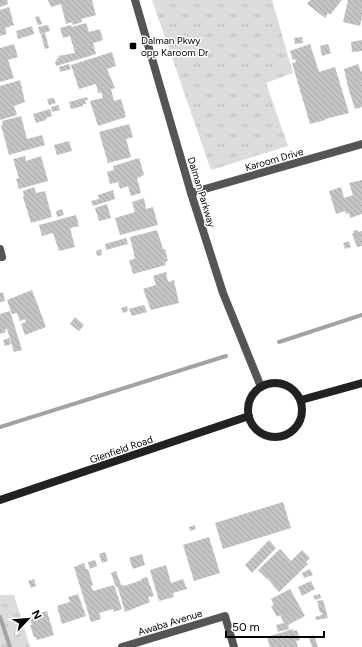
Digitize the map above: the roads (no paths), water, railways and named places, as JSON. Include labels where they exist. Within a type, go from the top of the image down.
[{"type":"main road","points":[[271,383],[285,385],[293,389],[301,400],[302,416],[292,431],[275,437],[266,435],[259,431],[253,424],[249,416],[248,408],[250,400],[255,392],[261,387],[271,383]]},
{"type":"main road","points":[[301,400],[362,383]]},
{"type":"main road","name":"Glenfield Road","points":[[0,500],[249,416]]},
{"type":"street","name":"Dalman Parkway","points":[[135,0],[191,193],[223,293],[261,387]]},
{"type":"street","name":"Karoom Drive","points":[[191,193],[362,144]]},
{"type":"street","points":[[0,248],[2,257],[0,258]]},
{"type":"street","name":"Awaba Avenue","points":[[122,647],[225,616],[234,647]]},
{"type":"waterway","points":[[279,342],[362,315]]},
{"type":"waterway","points":[[0,427],[226,356]]},
{"type":"waterway","points":[[0,617],[10,647]]},
{"type":"place","name":"Dalman Pkwy opp Karoom Dr","points":[[133,46]]}]
